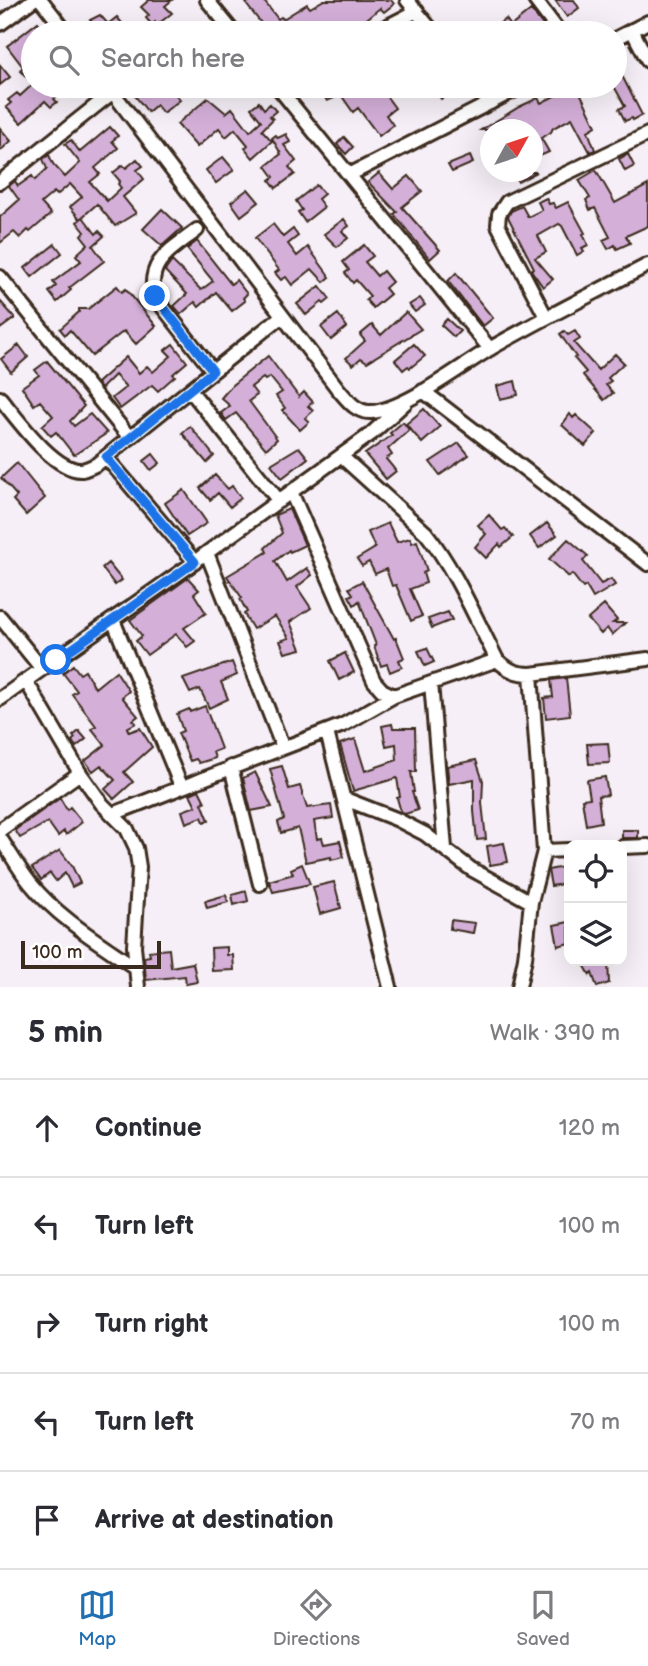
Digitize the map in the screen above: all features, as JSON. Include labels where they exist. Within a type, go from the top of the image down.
[{"type":"street","points":[[0,24],[33,0]]},
{"type":"street","points":[[41,0],[58,21]]},
{"type":"street","points":[[207,0],[224,21]]},
{"type":"street","points":[[408,0],[425,21]]},
{"type":"street","points":[[535,0],[551,21]]},
{"type":"street","points":[[397,21],[417,11]]},
{"type":"street","points":[[627,33],[648,22]]},
{"type":"street","points":[[632,30],[648,61]]},
{"type":"street","points":[[0,182],[100,98]]},
{"type":"street","points":[[118,98],[372,434]]},
{"type":"street","points":[[287,98],[490,349]]},
{"type":"street","points":[[486,98],[490,103]]},
{"type":"street","points":[[349,175],[500,98]]},
{"type":"street","points":[[546,317],[498,225],[499,214],[507,202],[648,134]]},
{"type":"street","points":[[197,230],[158,261],[152,285],[155,296],[213,371]]},
{"type":"street","points":[[346,399],[356,408],[375,412],[409,398],[546,317],[648,265]]},
{"type":"street","points":[[0,277],[130,438]]},
{"type":"street","points":[[0,398],[39,445],[64,465],[80,470],[97,464],[282,316]]},
{"type":"street","points":[[190,390],[279,501]]},
{"type":"street","points":[[423,391],[648,564]]},
{"type":"street","points":[[0,699],[372,434],[409,398]]},
{"type":"street","points":[[341,456],[426,533],[437,547],[448,563],[497,660],[507,669],[518,674],[531,674],[648,659]]},
{"type":"street","points":[[106,457],[195,562]]},
{"type":"street","points":[[291,492],[374,681],[382,690],[394,696]]},
{"type":"street","points":[[207,553],[283,748]]},
{"type":"street","points":[[0,617],[42,670]]},
{"type":"street","points":[[113,620],[181,786]]},
{"type":"street","points":[[113,814],[327,732],[394,696],[497,660]]},
{"type":"street","points":[[519,987],[531,902],[544,851],[531,674]]},
{"type":"street","points":[[26,681],[80,774],[94,794],[127,830],[136,848],[139,867],[134,946],[138,987]]},
{"type":"street","points":[[431,683],[444,848]]},
{"type":"street","points":[[327,732],[390,987]]},
{"type":"street","points":[[231,767],[260,884]]},
{"type":"street","points":[[0,830],[80,774]]},
{"type":"street","points":[[345,799],[396,819],[425,834],[498,885],[531,902]]},
{"type":"street","points":[[0,838],[40,895],[85,932],[136,968]]},
{"type":"street","points":[[627,847],[648,846]]},
{"type":"street","points":[[544,851],[564,850]]},
{"type":"building","points":[[149,0],[172,0],[165,6],[172,13],[162,21],[149,21],[146,18],[149,15],[141,7]]},
{"type":"building","points":[[251,0],[263,0],[278,19],[283,19],[307,4],[310,8],[324,0],[391,0],[394,4],[384,12],[380,8],[364,21],[259,21],[246,4]]},
{"type":"building","points":[[555,0],[574,0],[579,8],[567,17]]},
{"type":"building","points":[[531,10],[540,21],[517,21]]},
{"type":"building","points":[[100,15],[105,21],[91,21]]},
{"type":"building","points":[[21,35],[21,64],[7,46]]},
{"type":"building","points":[[0,65],[10,77],[0,85]]},
{"type":"building","points":[[627,86],[642,115],[625,121],[619,109],[625,106],[621,98],[627,98]]},
{"type":"building","points":[[17,93],[20,96],[55,98],[57,102],[51,107],[45,101],[21,123],[6,107],[11,103],[8,100]]},
{"type":"building","points":[[137,98],[180,100],[163,113],[156,105],[148,112]]},
{"type":"building","points":[[208,98],[226,113],[232,108],[250,131],[261,121],[251,108],[259,102],[264,109],[270,104],[276,111],[270,116],[273,119],[262,130],[272,141],[253,158],[245,148],[248,145],[235,129],[226,137],[219,128],[197,147],[177,124]]},
{"type":"building","points":[[343,98],[388,98],[395,108],[386,115],[393,125],[379,136],[358,108],[353,112]]},
{"type":"building","points":[[538,98],[541,103],[551,98],[583,98],[596,126],[588,131],[595,150],[590,152],[572,118],[543,137],[543,119],[499,119]]},
{"type":"building","points":[[110,127],[118,136],[112,141],[118,148],[95,168],[100,174],[90,182],[107,201],[121,188],[118,184],[120,181],[113,173],[123,165],[126,168],[137,159],[143,166],[137,170],[144,179],[123,197],[136,213],[115,226],[97,204],[80,219],[70,207],[82,197],[70,184],[41,203],[51,214],[30,232],[28,230],[20,238],[14,232],[0,243],[0,217],[19,200],[9,186],[15,181],[18,186],[32,176],[35,180],[47,169],[43,159],[49,155],[65,177],[80,163],[65,144],[71,140],[80,152]]},
{"type":"building","points":[[0,128],[11,141],[0,151]]},
{"type":"building","points":[[286,134],[290,142],[284,145],[296,161],[289,167],[295,174],[276,188],[270,180],[274,177],[266,166],[281,154],[272,138]]},
{"type":"building","points":[[344,137],[353,147],[346,154],[337,144]]},
{"type":"building","points":[[543,142],[549,152],[543,155]]},
{"type":"building","points":[[628,154],[634,166],[625,171],[619,159]]},
{"type":"building","points":[[470,156],[473,163],[452,172],[448,165]]},
{"type":"building","points":[[223,157],[234,170],[216,183],[206,170]]},
{"type":"building","points":[[596,170],[615,203],[648,185],[648,226],[626,236],[630,243],[617,249],[615,245],[608,249],[603,240],[610,237],[595,208],[590,210],[586,200],[590,198],[579,180]]},
{"type":"building","points":[[379,173],[393,189],[409,176],[422,191],[402,207],[440,250],[430,259],[394,214],[397,212],[368,182]]},
{"type":"building","points":[[316,185],[324,194],[318,199],[324,207],[305,222],[298,212],[302,210],[296,201]]},
{"type":"building","points":[[248,189],[259,202],[241,216],[231,202]]},
{"type":"building","points":[[546,198],[549,204],[553,203],[556,208],[568,202],[585,233],[583,234],[588,245],[577,255],[559,224],[538,236],[546,252],[535,258],[553,279],[543,287],[531,270],[534,268],[508,217],[511,211],[522,206],[528,217],[542,210],[538,202]]},
{"type":"building","points":[[162,209],[182,228],[162,246],[143,229]]},
{"type":"building","points":[[83,217],[96,234],[99,231],[104,236],[93,246],[104,261],[69,288],[71,290],[57,302],[49,292],[56,286],[53,282],[81,261],[76,255],[88,244],[81,235],[85,232],[77,222]]},
{"type":"building","points":[[344,219],[349,226],[342,231],[348,238],[337,247],[324,234]]},
{"type":"building","points":[[273,224],[283,237],[293,229],[298,236],[288,244],[297,256],[308,247],[330,277],[324,282],[312,269],[292,285],[286,277],[281,280],[275,273],[279,270],[255,238]]},
{"type":"building","points":[[197,241],[231,284],[236,280],[247,294],[243,298],[245,301],[232,311],[216,292],[199,307],[195,302],[181,314],[174,306],[187,294],[165,271],[172,261],[201,290],[213,281],[187,249]]},
{"type":"building","points":[[55,244],[62,253],[32,277],[25,268]]},
{"type":"building","points":[[364,245],[373,256],[365,262],[377,276],[383,271],[392,282],[385,288],[390,294],[373,308],[366,300],[370,296],[356,280],[353,283],[345,273],[349,270],[343,262]]},
{"type":"building","points":[[456,273],[493,318],[483,326],[448,281]]},
{"type":"building","points":[[117,286],[122,292],[126,289],[156,326],[136,344],[124,331],[92,356],[70,330],[65,335],[60,329],[79,309],[88,309]]},
{"type":"building","points":[[320,286],[330,299],[306,315],[297,304]]},
{"type":"building","points":[[420,298],[425,305],[415,312],[409,305]]},
{"type":"building","points":[[0,301],[15,318],[0,329]]},
{"type":"building","points":[[406,312],[421,329],[367,362],[361,358],[353,365],[346,358],[365,341],[360,335],[372,325],[381,335]]},
{"type":"building","points":[[338,314],[347,327],[331,340],[321,327]]},
{"type":"building","points":[[447,319],[460,331],[454,337],[441,325]]},
{"type":"building","points":[[564,331],[568,335],[575,331],[580,339],[574,343],[598,370],[615,354],[624,363],[608,378],[611,381],[606,385],[613,393],[604,400],[583,375],[586,372],[560,334]]},
{"type":"building","points":[[173,344],[187,362],[158,391],[152,385],[120,409],[112,398],[126,387],[115,375],[101,389],[97,383],[126,357],[139,373],[147,366],[153,372],[171,356],[165,350]]},
{"type":"building","points":[[414,344],[425,356],[403,370],[395,360]]},
{"type":"building","points":[[19,345],[28,357],[11,372],[1,359]]},
{"type":"building","points":[[268,356],[299,397],[304,392],[313,402],[308,406],[313,411],[305,418],[309,422],[300,430],[282,410],[285,408],[276,396],[282,392],[270,377],[265,380],[263,378],[251,387],[257,395],[249,401],[277,439],[266,449],[236,413],[226,420],[221,413],[230,406],[221,398],[232,385]]},
{"type":"building","points":[[47,361],[84,406],[70,421],[74,426],[90,414],[107,433],[74,455],[56,432],[51,436],[42,426],[53,416],[40,401],[34,405],[22,387],[39,375],[35,370]]},
{"type":"building","points":[[515,381],[518,395],[500,399],[497,386]]},
{"type":"building","points":[[424,409],[440,427],[422,443],[406,424]]},
{"type":"building","points":[[570,414],[573,418],[576,415],[596,433],[585,446],[562,425]]},
{"type":"building","points":[[403,422],[409,430],[388,449],[392,455],[386,459],[396,471],[386,479],[365,454],[392,435],[390,433]]},
{"type":"building","points":[[190,426],[214,456],[207,463],[182,433]]},
{"type":"building","points":[[459,443],[469,455],[440,475],[430,462]]},
{"type":"building","points":[[299,447],[308,458],[282,478],[271,464]]},
{"type":"building","points":[[153,454],[160,463],[151,470],[144,461]]},
{"type":"building","points":[[17,463],[45,498],[26,515],[13,500],[17,496],[1,478]]},
{"type":"building","points":[[215,475],[228,489],[232,486],[241,498],[230,507],[218,493],[210,500],[200,488]]},
{"type":"building","points":[[184,490],[207,523],[187,536],[165,503]]},
{"type":"building","points":[[289,509],[305,545],[290,552],[289,550],[275,561],[287,582],[307,568],[312,575],[297,587],[311,608],[290,622],[301,649],[285,653],[280,641],[289,638],[275,616],[253,629],[244,614],[247,612],[240,599],[242,598],[227,576],[267,552],[265,548],[282,533],[275,515]]},
{"type":"building","points":[[489,515],[502,530],[505,528],[513,537],[501,547],[499,544],[486,558],[475,547],[486,534],[478,525]]},
{"type":"building","points":[[388,523],[397,542],[410,538],[412,543],[417,541],[427,571],[423,573],[426,583],[410,589],[422,616],[411,621],[386,569],[375,574],[369,562],[362,566],[357,559],[375,548],[368,532]]},
{"type":"building","points":[[547,523],[557,535],[539,548],[530,536]]},
{"type":"building","points":[[568,539],[588,556],[583,561],[601,584],[611,579],[615,585],[593,598],[586,586],[583,588],[572,574],[569,577],[549,559]]},
{"type":"building","points":[[108,563],[122,580],[115,585],[102,568]]},
{"type":"building","points":[[188,578],[199,590],[194,594],[206,613],[184,628],[195,641],[187,647],[176,634],[147,655],[136,641],[142,636],[130,620]]},
{"type":"building","points":[[362,581],[394,639],[396,638],[404,658],[399,660],[402,667],[390,672],[387,664],[381,666],[359,601],[354,605],[349,596],[353,594],[349,588]]},
{"type":"building","points":[[604,605],[617,620],[613,623],[625,623],[612,635],[607,628],[601,634],[588,619]]},
{"type":"building","points":[[448,612],[452,620],[432,628],[428,619]]},
{"type":"building","points":[[427,648],[434,662],[425,666],[418,651]]},
{"type":"building","points":[[345,653],[354,672],[339,680],[330,661]]},
{"type":"building","points":[[232,662],[237,675],[221,682],[228,699],[209,708],[200,689],[190,693],[183,679]]},
{"type":"building","points":[[73,665],[80,674],[85,671],[95,688],[116,671],[129,691],[122,697],[138,716],[133,720],[136,723],[127,728],[129,732],[140,728],[152,747],[124,772],[133,782],[114,799],[105,789],[115,780],[101,765],[93,771],[85,761],[105,745],[92,729],[96,726],[72,694],[77,691],[63,673]]},
{"type":"building","points":[[566,678],[570,715],[546,718],[544,698],[553,697],[551,680]]},
{"type":"building","points":[[205,706],[221,749],[213,752],[215,758],[199,763],[196,759],[190,761],[178,733],[183,731],[177,714]]},
{"type":"building","points":[[392,724],[393,728],[415,728],[416,772],[411,772],[412,792],[418,810],[405,814],[401,812],[397,798],[400,797],[397,778],[353,791],[340,744],[355,739],[365,771],[397,760],[396,744],[386,746],[382,726]]},
{"type":"building","points":[[79,731],[86,739],[76,747],[72,741]]},
{"type":"building","points":[[608,743],[610,763],[589,764],[587,744]]},
{"type":"building","points":[[476,760],[483,781],[482,803],[486,839],[477,840],[474,779],[449,784],[447,766]]},
{"type":"building","points":[[282,766],[289,789],[300,786],[307,808],[331,805],[333,818],[314,821],[317,839],[322,838],[324,844],[340,841],[344,857],[306,862],[298,828],[281,833],[278,822],[284,819],[270,769]]},
{"type":"building","points":[[255,772],[272,807],[251,811],[243,778]]},
{"type":"building","points":[[605,777],[608,795],[598,796],[601,822],[586,825],[582,799],[590,798],[587,780]]},
{"type":"building","points":[[199,790],[209,820],[204,822],[202,817],[186,823],[182,811],[196,806],[190,794]]},
{"type":"building","points":[[60,798],[67,810],[70,807],[82,822],[66,835],[64,831],[58,836],[48,822],[20,838],[15,830]]},
{"type":"building","points":[[622,830],[638,830],[638,838],[622,838]]},
{"type":"building","points":[[504,843],[508,862],[490,865],[487,846]]},
{"type":"building","points":[[60,850],[80,883],[72,887],[65,873],[56,881],[50,873],[41,880],[32,868]]},
{"type":"building","points":[[302,864],[310,884],[273,892],[269,881],[293,874],[291,869]]},
{"type":"building","points":[[564,867],[564,884],[551,886],[548,870]]},
{"type":"building","points":[[334,882],[341,908],[320,914],[313,887]]},
{"type":"building","points":[[246,891],[248,901],[234,905],[232,895]]},
{"type":"building","points":[[226,895],[228,902],[207,908],[205,901]]},
{"type":"building","points":[[451,920],[475,923],[473,933],[450,929]]},
{"type":"building","points":[[564,923],[564,944],[558,946],[554,925]]},
{"type":"building","points":[[227,947],[227,955],[233,955],[234,970],[212,971],[211,948]]},
{"type":"building","points":[[169,949],[171,967],[193,963],[197,982],[186,984],[185,976],[146,980],[144,957],[150,956],[149,951]]},
{"type":"building","points":[[585,966],[608,966],[609,983],[597,987],[592,973],[590,975]]},
{"type":"route","points":[[56,660],[195,562],[106,457],[213,371],[155,296]]}]
